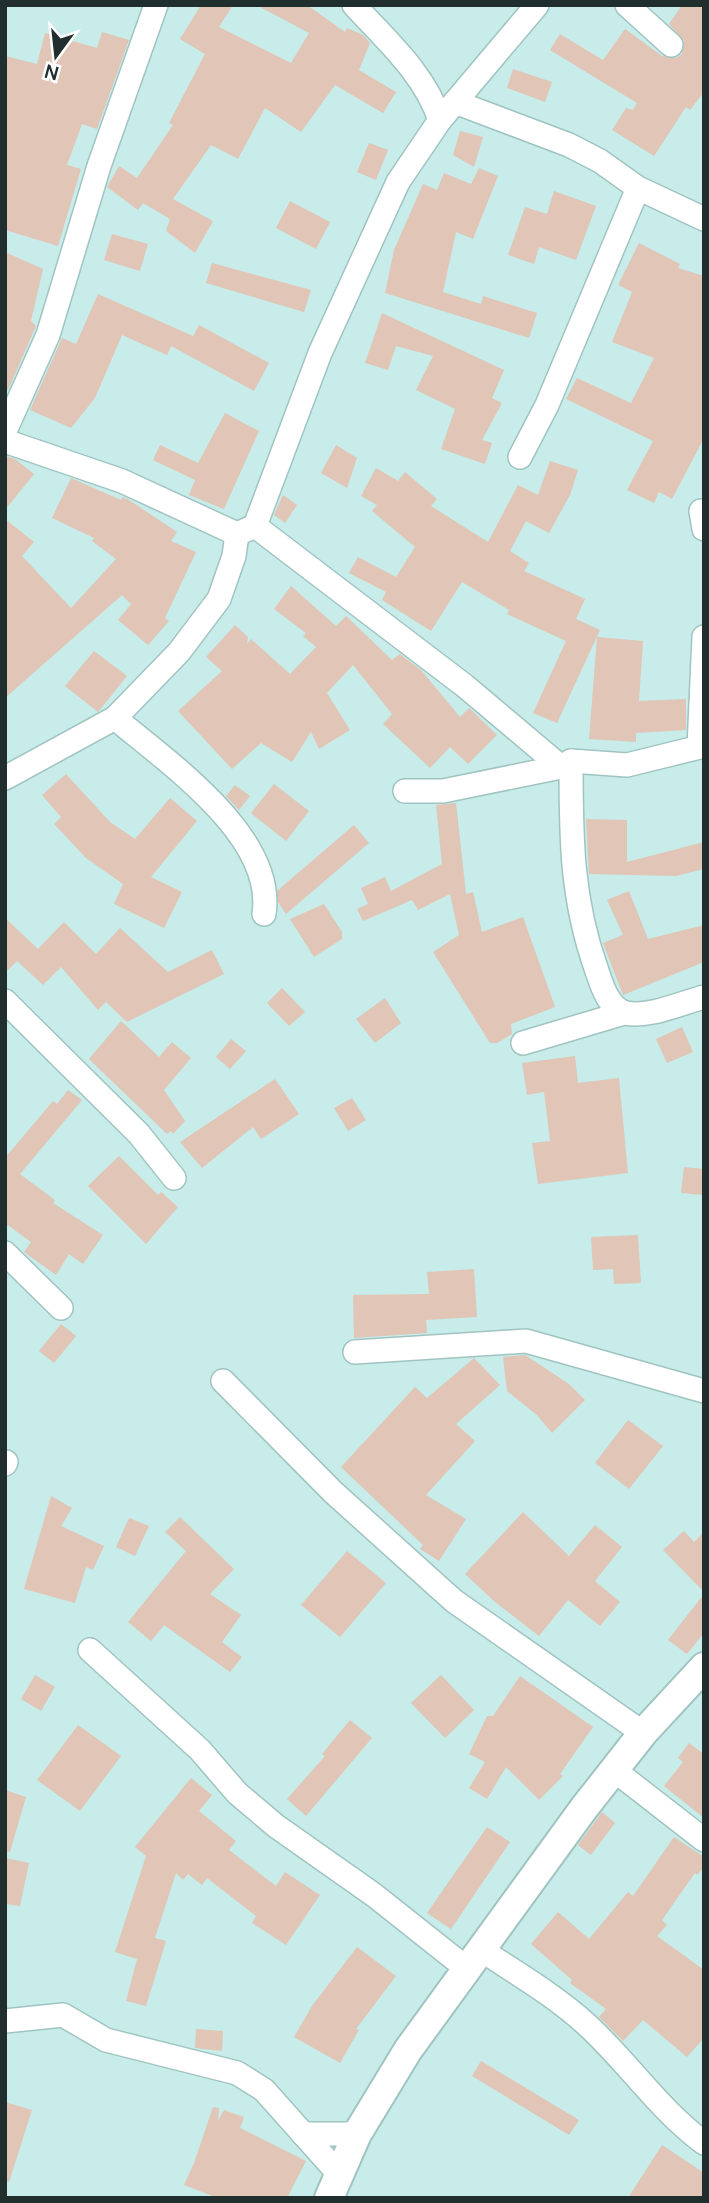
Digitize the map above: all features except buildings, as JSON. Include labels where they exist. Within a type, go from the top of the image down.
[{"type":"street","points":[[5,431],[48,335],[99,166],[156,5]]},
{"type":"street","points":[[354,5],[409,64],[432,96],[440,120]]},
{"type":"street","points":[[5,778],[115,718],[179,652],[219,599],[234,556],[320,353],[398,182],[440,120],[537,5]]},
{"type":"street","points":[[627,5],[671,46]]},
{"type":"street","points":[[455,102],[569,145],[600,161],[638,188],[704,219]]},
{"type":"street","points":[[520,457],[547,405],[638,188]]},
{"type":"street","points":[[5,441],[122,481],[246,530],[465,686],[566,764],[570,854],[577,908],[604,991],[614,1006],[624,1013]]},
{"type":"street","points":[[704,511],[701,511],[704,529]]},
{"type":"street","points":[[405,791],[443,791],[566,764],[627,765],[701,746],[704,637]]},
{"type":"street","points":[[115,718],[210,801],[239,833],[262,877],[266,898],[264,914]]},
{"type":"street","points":[[523,1044],[624,1013],[638,1014],[704,997]]},
{"type":"street","points":[[5,1002],[139,1134],[174,1178]]},
{"type":"street","points":[[5,1253],[61,1308]]},
{"type":"street","points":[[355,1352],[526,1341],[704,1391]]},
{"type":"street","points":[[223,1381],[333,1492],[454,1601],[643,1733]]},
{"type":"street","points":[[90,1650],[200,1750],[237,1793],[267,1818],[374,1895],[473,1958],[561,2003],[587,2025],[664,2108],[704,2143]]},
{"type":"street","points":[[334,2186],[356,2134],[408,2050],[473,1958],[643,1733],[704,1667]]},
{"type":"street","points":[[614,1770],[704,1840]]},
{"type":"street","points":[[5,2021],[63,2015],[106,2040],[195,2060],[237,2073],[264,2090],[303,2134],[334,2186]]},
{"type":"street","points":[[303,2134],[356,2134]]}]
